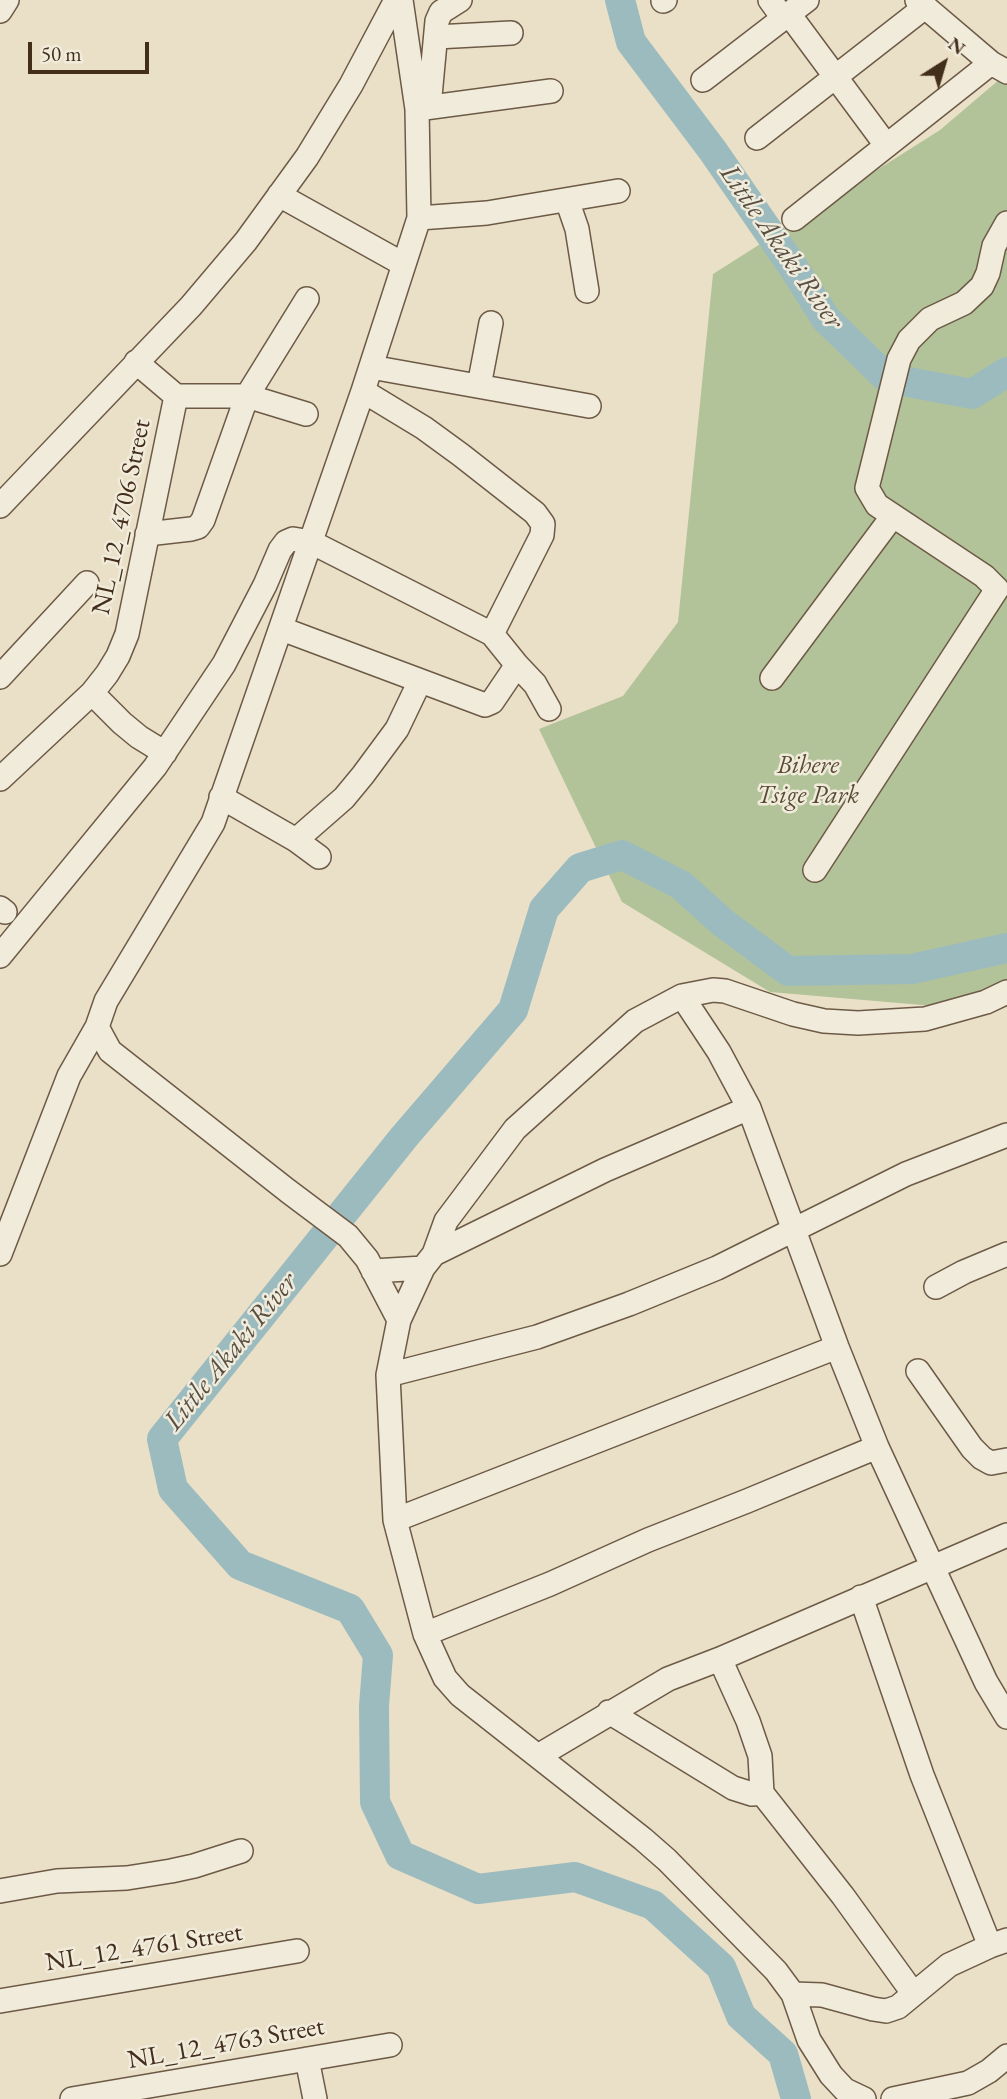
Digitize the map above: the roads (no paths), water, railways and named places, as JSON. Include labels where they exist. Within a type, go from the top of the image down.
[{"type":"street","points":[[0,11],[7,0]]},
{"type":"street","points":[[398,0],[423,108]]},
{"type":"street","points":[[0,506],[191,306],[246,241],[307,157],[398,0]]},
{"type":"street","points":[[0,1254],[69,1076],[97,1027],[106,1001],[209,832],[282,629],[419,218],[423,108],[438,21],[441,12],[460,0]]},
{"type":"street","points":[[757,138],[835,78],[921,4],[999,67],[886,145],[794,219]]},
{"type":"street","points":[[703,80],[787,8],[886,145]]},
{"type":"street","points":[[436,37],[511,33]]},
{"type":"street","points":[[423,108],[551,91]]},
{"type":"street","points":[[419,218],[487,213],[618,191]]},
{"type":"street","points":[[279,195],[403,264]]},
{"type":"street","points":[[567,200],[577,229],[587,291]]},
{"type":"street","points":[[815,870],[997,589],[985,576],[892,517],[877,505],[867,488],[899,359],[909,340],[930,319],[964,303],[982,286],[995,246],[1007,223]]},
{"type":"street","points":[[147,534],[191,529],[198,527],[203,520],[247,396],[307,299]]},
{"type":"street","points":[[479,386],[491,323]]},
{"type":"street","name":"NL_12_4706 Street","points":[[1,771],[92,693],[118,656],[127,634],[176,396],[136,362]]},
{"type":"street","points":[[371,367],[589,406]]},
{"type":"street","points":[[363,391],[424,428],[461,455],[534,513],[542,524],[542,535],[492,634]]},
{"type":"street","points":[[176,396],[247,396],[306,414]]},
{"type":"street","points":[[772,678],[892,517]]},
{"type":"street","points":[[0,956],[165,753],[224,664],[286,542],[293,539],[311,542],[492,634],[535,684],[549,709]]},
{"type":"street","points":[[1,675],[87,583]]},
{"type":"street","points":[[282,629],[488,705],[517,665]]},
{"type":"street","points":[[296,840],[344,798],[363,775],[397,729],[419,681]]},
{"type":"street","points":[[92,693],[139,737],[165,753]]},
{"type":"street","points":[[221,797],[296,840],[319,857]]},
{"type":"street","points":[[864,2099],[845,2090],[831,2074],[809,2040],[793,1994],[776,1971],[667,1860],[460,1695],[445,1678],[425,1634],[395,1520],[388,1375],[399,1320],[446,1221],[515,1129],[635,1021],[682,996],[713,990],[725,991],[793,1014],[824,1021],[858,1023],[925,1019],[986,1002],[1007,992]]},
{"type":"street","points":[[682,996],[719,1052],[749,1108],[877,1447],[986,1682],[1007,1717]]},
{"type":"street","points":[[97,1027],[110,1051],[348,1236],[363,1252],[399,1320]]},
{"type":"street","points":[[373,1270],[428,1261],[605,1170],[749,1108]]},
{"type":"street","points":[[388,1375],[537,1337],[594,1317],[717,1268],[906,1174],[1006,1138]]},
{"type":"street","points":[[936,1287],[1007,1254]]},
{"type":"street","points":[[395,1520],[837,1347]]},
{"type":"street","points":[[918,1371],[972,1448],[991,1463],[1007,1461]]},
{"type":"street","points":[[425,1634],[877,1447]]},
{"type":"street","points":[[538,1756],[608,1712],[668,1679],[1007,1535]]},
{"type":"street","points":[[793,1994],[822,1996],[886,2011],[898,2007],[949,1965],[999,1943],[922,1775],[861,1597]]},
{"type":"street","points":[[720,1659],[748,1721],[760,1756],[762,1793],[843,1896],[913,1993]]},
{"type":"street","points":[[608,1712],[733,1788],[752,1794],[762,1793]]},
{"type":"street","points":[[0,1891],[57,1881],[127,1878],[171,1871],[241,1850]]},
{"type":"street","name":"NL_12_4761 Street","points":[[0,2001],[297,1951]]},
{"type":"street","name":"NL_12_4763 Street","points":[[72,2099],[390,2045]]},
{"type":"street","points":[[893,2099],[968,2082],[989,2071],[1007,2056]]},
{"type":"street","points":[[307,2059],[315,2099]]},
{"type":"waterway","name":"Little Akaki River","points":[[620,0],[631,42],[713,151],[826,319],[887,378],[972,394],[1007,372]]},
{"type":"waterway","name":"Little Akaki River","points":[[796,2099],[783,2054],[741,2016],[721,1967],[653,1905],[575,1877],[478,1889],[400,1855],[375,1802],[374,1706],[378,1655],[350,1609],[240,1565],[173,1489],[162,1439],[404,1137],[513,1010],[544,909],[580,868],[622,855],[681,885],[722,922],[788,971],[912,969],[1007,948]]},
{"type":"park label","name":"Bihere Tsige Park","points":[[808,781]]}]
